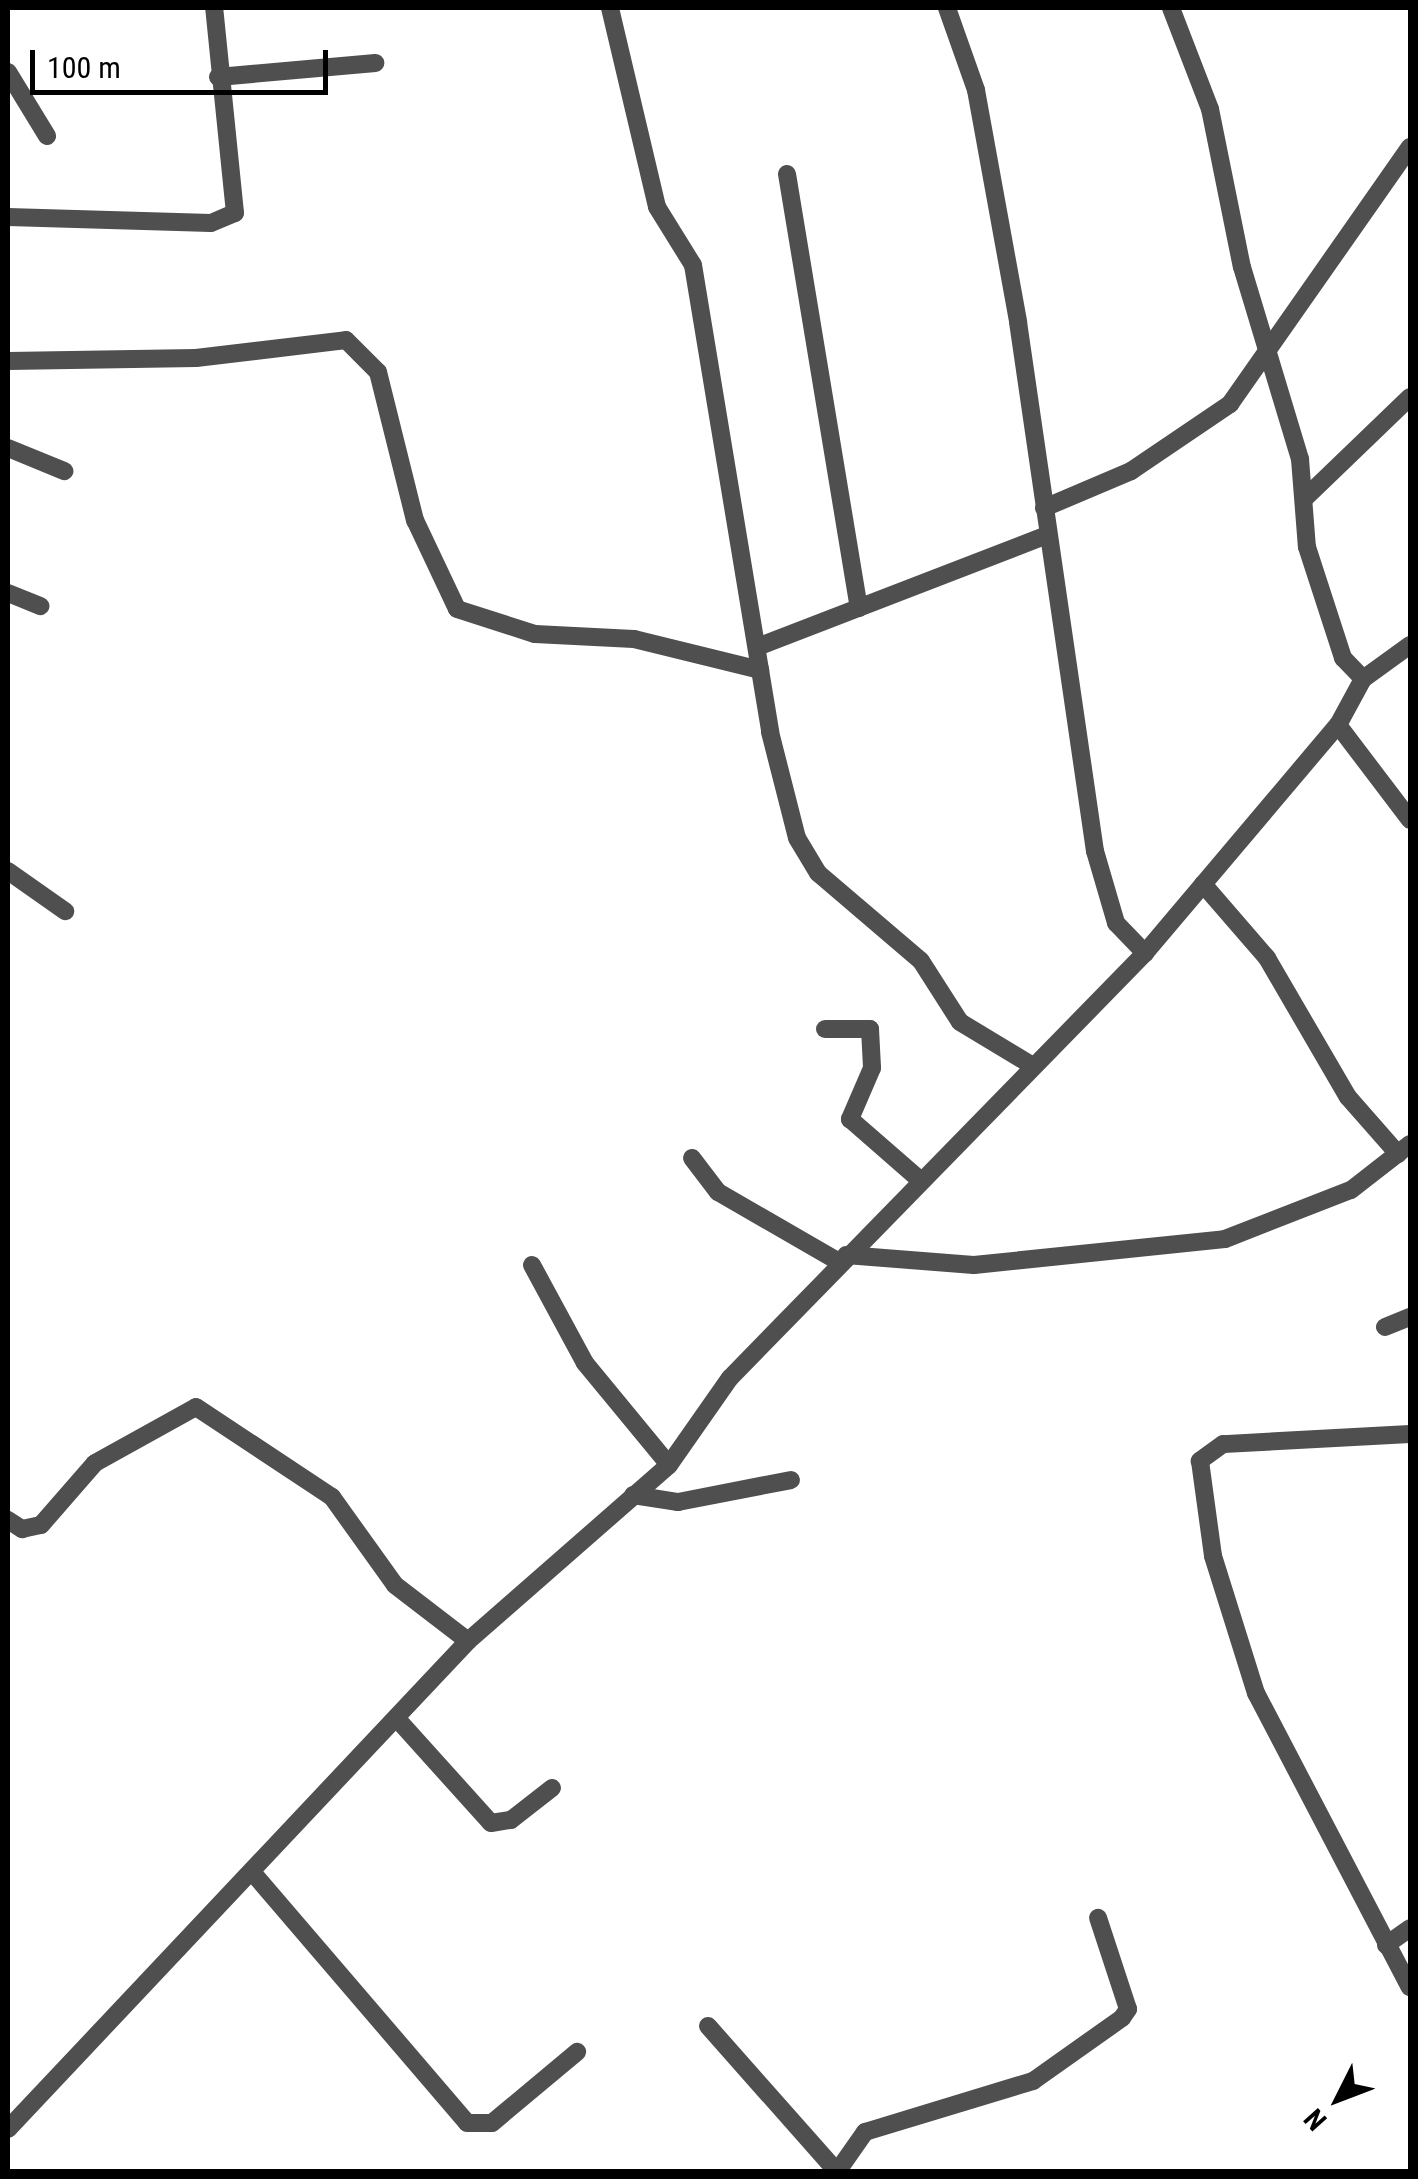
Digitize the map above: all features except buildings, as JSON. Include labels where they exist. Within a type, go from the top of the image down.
[{"type":"street","points":[[8,216],[224,222],[235,213],[218,77],[214,8]]},
{"type":"street","points":[[610,8],[657,207],[693,265],[760,670],[797,838],[818,873],[894,932],[960,1022],[1033,1066]]},
{"type":"street","points":[[947,8],[980,110],[1095,851],[1116,922],[1145,953]]},
{"type":"street","points":[[1171,8],[1210,108],[1304,499],[1307,547],[1334,630],[1362,679]]},
{"type":"street","points":[[218,77],[375,62]]},
{"type":"street","points":[[8,72],[47,136]]},
{"type":"street","points":[[1044,508],[1171,447],[1230,404],[1268,360],[1410,147]]},
{"type":"street","points":[[787,174],[859,608]]},
{"type":"street","points":[[8,362],[196,358],[346,340],[378,372],[415,520],[457,609],[535,634],[634,639],[760,670]]},
{"type":"street","points":[[1304,499],[1410,397]]},
{"type":"street","points":[[8,448],[64,471]]},
{"type":"street","points":[[756,647],[1048,535]]},
{"type":"street","points":[[8,593],[41,606]]},
{"type":"street","points":[[8,2130],[399,1722],[468,1641],[670,1465],[730,1378],[842,1258],[1145,953],[1338,725],[1362,679],[1410,645]]},
{"type":"street","points":[[1338,725],[1410,820]]},
{"type":"street","points":[[8,872],[65,911]]},
{"type":"street","points":[[692,1158],[718,1192],[842,1258],[974,1265],[1155,1253],[1288,1220],[1404,1149],[1348,1096],[1267,958],[1203,884]]},
{"type":"street","points":[[824,1029],[870,1029],[872,1068],[850,1119],[920,1180]]},
{"type":"street","points":[[532,1265],[585,1364],[670,1465]]},
{"type":"street","points":[[1385,1327],[1410,1317]]},
{"type":"street","points":[[8,1520],[22,1529],[42,1525],[95,1463],[196,1407],[332,1496],[396,1585],[468,1641]]},
{"type":"street","points":[[1410,1434],[1223,1444],[1200,1460],[1239,1648],[1410,1987]]},
{"type":"street","points":[[633,1495],[678,1502],[791,1480]]},
{"type":"street","points":[[399,1722],[491,1822],[511,1820],[552,1788]]},
{"type":"street","points":[[254,1873],[467,2123],[492,2123],[577,2052]]},
{"type":"street","points":[[708,2026],[837,2172],[865,2132],[1033,2081],[1122,2018],[1128,2009],[1098,1918]]},
{"type":"street","points":[[1386,1945],[1410,1928]]}]
